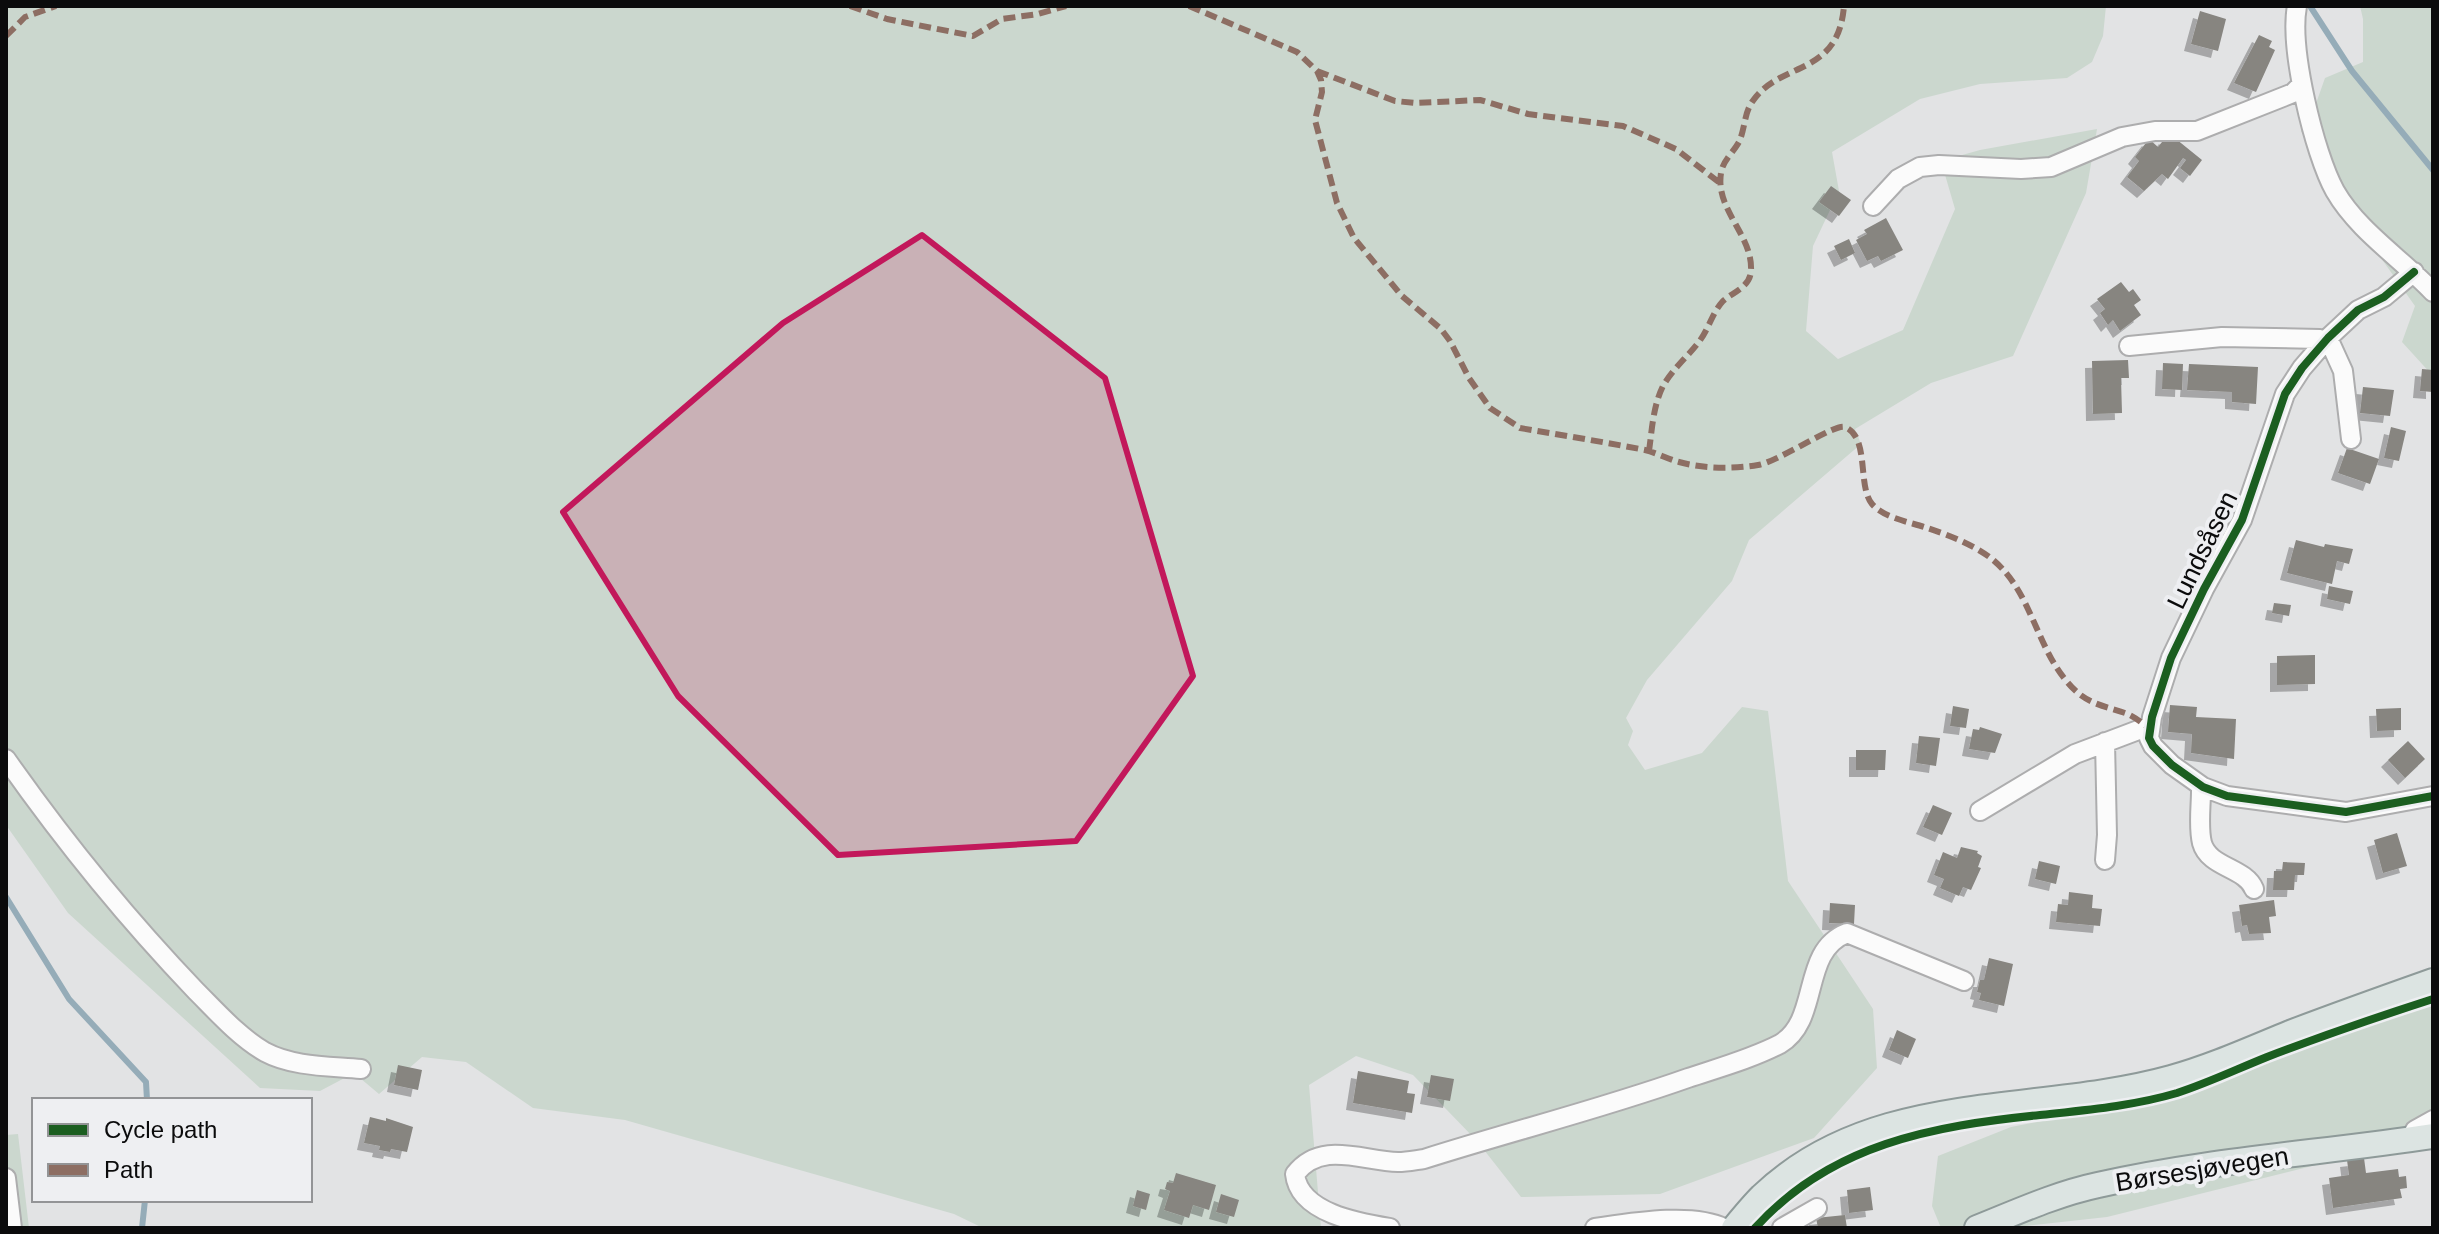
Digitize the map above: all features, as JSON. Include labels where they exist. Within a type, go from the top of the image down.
[{"type":"main road","points":[[1734,1228],[1762,1196],[1803,1165],[1875,1130],[1951,1110],[2102,1093],[2174,1077],[2433,981]]},
{"type":"main road","name":"Børsesjøvegen","points":[[1977,1228],[2047,1200],[2146,1175],[2422,1138]]},
{"type":"street","points":[[2297,6],[2296,46],[2301,85],[2335,191],[2367,229],[2433,292]]},
{"type":"street","points":[[1873,206],[1898,179],[1920,167],[2051,167],[2122,137],[2155,131],[2197,131],[2293,93],[2301,85]]},
{"type":"street","name":"Lundsåsen","points":[[2150,729],[2171,658],[2242,520],[2285,394],[2326,340],[2358,310],[2384,297],[2414,272]]},
{"type":"street","points":[[2129,346],[2222,337],[2326,340],[2343,371],[2351,439]]},
{"type":"street","points":[[1980,811],[2075,754],[2141,729],[2150,729],[2149,738],[2153,746],[2172,765],[2203,787],[2227,796],[2346,812],[2433,796]]},
{"type":"street","points":[[2105,742],[2105,860]]},
{"type":"street","points":[[6,759],[67,842],[166,960],[245,1038],[263,1051],[286,1060],[361,1069]]},
{"type":"street","points":[[2203,787],[2202,844],[2215,860],[2244,877],[2254,889]]},
{"type":"street","points":[[1390,1228],[1328,1213],[1299,1188],[1295,1174],[1309,1160],[1323,1155],[1349,1155],[1398,1162],[1424,1159],[1634,1097],[1749,1057],[1782,1042],[1803,1017],[1819,961],[1841,935],[1847,933],[1964,981]]},
{"type":"street","points":[[2422,1138],[2415,1130],[2433,1120]]},
{"type":"street","points":[[6,1178],[12,1228]]},
{"type":"street","points":[[1782,1228],[1817,1208]]},
{"type":"street","points":[[1595,1228],[1693,1221],[1724,1228]]},
{"type":"highlighted area","points":[[922,235],[1105,378],[1193,676],[1076,841],[838,855],[678,696],[563,512],[783,323]]},
{"type":"shaded area","points":[[6,6],[2106,6],[2103,36],[2092,62],[2067,78],[1980,84],[1920,99],[1832,152],[1839,191],[1813,246],[1806,331],[1838,359],[1903,330],[1955,209],[1941,161],[1980,150],[2097,129],[2086,193],[2013,356],[1931,383],[1855,429],[1861,444],[1749,540],[1732,581],[1647,680],[1626,718],[1633,731],[1628,745],[1645,770],[1702,753],[1742,707],[1768,711],[1788,881],[1873,1009],[1877,1068],[1814,1138],[1660,1194],[1521,1197],[1477,1141],[1413,1075],[1356,1056],[1309,1085],[1321,1228],[983,1228],[954,1214],[625,1120],[533,1108],[466,1062],[422,1057],[379,1094],[354,1073],[320,1091],[260,1088],[68,913],[6,825]]},
{"type":"shaded area","points":[[2360,6],[2433,6],[2433,376],[2402,342],[2415,306],[2349,213],[2301,131],[2313,112],[2325,78],[2363,62]]},
{"type":"shaded area","points":[[2433,975],[2433,1123],[2340,1159],[2107,1217],[2007,1228],[1941,1228],[1932,1206],[1938,1156],[2011,1127],[2161,1098],[2343,1026]]},
{"type":"shaded area","points":[[18,1134],[29,1228],[6,1228],[6,1135]]},
{"type":"building","points":[[2200,11],[2226,19],[2218,51],[2191,44]]},
{"type":"building","points":[[2259,35],[2272,41],[2269,47],[2275,50],[2256,92],[2234,83]]},
{"type":"building","points":[[2166,137],[2173,142],[2176,139],[2202,160],[2190,176],[2180,168],[2186,160],[2183,158],[2168,179],[2162,174],[2144,191],[2127,177],[2139,161],[2135,157],[2149,139],[2158,147]]},
{"type":"building","points":[[1831,186],[1851,200],[1839,216],[1819,202]]},
{"type":"building","points":[[1886,218],[1903,250],[1881,261],[1878,256],[1867,261],[1856,240],[1867,234],[1864,230]]},
{"type":"building","points":[[1849,239],[1855,253],[1841,260],[1834,246]]},
{"type":"building","points":[[2121,282],[2129,292],[2133,289],[2141,300],[2134,305],[2141,315],[2120,331],[2113,320],[2108,325],[2100,313],[2105,309],[2097,299]]},
{"type":"building","points":[[2128,360],[2129,378],[2121,378],[2122,413],[2093,414],[2092,361]]},
{"type":"building","points":[[2163,363],[2183,364],[2182,390],[2162,389]]},
{"type":"building","points":[[2189,364],[2258,367],[2256,404],[2232,402],[2232,392],[2187,390]]},
{"type":"building","points":[[2422,369],[2433,370],[2433,392],[2420,391]]},
{"type":"building","points":[[2363,387],[2394,390],[2390,416],[2360,413]]},
{"type":"building","points":[[2391,427],[2406,431],[2399,461],[2384,458]]},
{"type":"building","points":[[2347,448],[2379,459],[2370,484],[2338,473]]},
{"type":"building","points":[[2296,540],[2324,547],[2325,544],[2353,549],[2349,564],[2337,561],[2332,584],[2287,573]]},
{"type":"building","points":[[2329,586],[2353,591],[2350,604],[2327,599]]},
{"type":"building","points":[[2274,603],[2291,605],[2289,616],[2272,613]]},
{"type":"building","points":[[2315,655],[2315,684],[2277,685],[2277,656]]},
{"type":"building","points":[[2170,705],[2197,707],[2196,717],[2236,719],[2234,759],[2191,753],[2192,734],[2168,732]]},
{"type":"building","points":[[1953,706],[1969,709],[1966,728],[1950,726]]},
{"type":"building","points":[[2401,708],[2401,730],[2377,731],[2376,709]]},
{"type":"building","points":[[1980,727],[2002,734],[1995,753],[1969,749],[1973,729],[1979,730]]},
{"type":"building","points":[[1919,736],[1940,738],[1936,766],[1916,763]]},
{"type":"building","points":[[2408,741],[2425,759],[2405,778],[2388,760]]},
{"type":"building","points":[[1856,750],[1886,750],[1885,770],[1856,770]]},
{"type":"building","points":[[1933,805],[1952,813],[1942,835],[1923,827]]},
{"type":"building","points":[[2397,833],[2407,866],[2383,873],[2374,840]]},
{"type":"building","points":[[1961,847],[1978,851],[1982,856],[1978,867],[1981,868],[1971,890],[1963,887],[1959,896],[1940,888],[1944,879],[1934,875],[1943,852],[1957,858]]},
{"type":"building","points":[[2039,861],[2060,866],[2056,884],[2035,879]]},
{"type":"building","points":[[2283,862],[2305,863],[2304,875],[2295,875],[2294,890],[2273,890],[2274,871],[2282,871]]},
{"type":"building","points":[[2069,892],[2093,895],[2092,908],[2102,909],[2100,926],[2056,922],[2058,904],[2068,905]]},
{"type":"building","points":[[2274,900],[2276,916],[2269,917],[2271,933],[2249,934],[2247,925],[2242,926],[2239,905]]},
{"type":"building","points":[[1830,903],[1855,905],[1854,924],[1829,923]]},
{"type":"building","points":[[1989,958],[2013,964],[2004,1006],[1979,1000],[1981,993],[1977,992],[1980,980],[1984,980]]},
{"type":"building","points":[[1897,1030],[1916,1039],[1908,1058],[1889,1050]]},
{"type":"building","points":[[398,1065],[422,1070],[418,1090],[394,1085]]},
{"type":"building","points":[[1358,1071],[1409,1081],[1407,1093],[1415,1094],[1412,1113],[1353,1103]]},
{"type":"building","points":[[1431,1075],[1454,1079],[1450,1101],[1427,1097]]},
{"type":"building","points":[[370,1117],[386,1121],[386,1118],[413,1127],[407,1152],[379,1150],[380,1146],[364,1143]]},
{"type":"building","points":[[2364,1158],[2366,1173],[2398,1169],[2399,1177],[2406,1176],[2407,1188],[2400,1189],[2402,1198],[2333,1208],[2329,1178],[2349,1175],[2347,1160]]},
{"type":"building","points":[[1176,1173],[1216,1185],[1209,1210],[1193,1205],[1189,1218],[1164,1210],[1170,1191],[1165,1189],[1167,1182],[1173,1183]]},
{"type":"building","points":[[1870,1187],[1873,1210],[1849,1213],[1847,1190]]},
{"type":"building","points":[[1137,1190],[1150,1194],[1146,1210],[1133,1206]]},
{"type":"building","points":[[1221,1194],[1239,1200],[1234,1217],[1216,1212]]},
{"type":"building","points":[[1845,1215],[1847,1228],[1818,1228],[1816,1218]]},
{"type":"waterway","points":[[2310,6],[2352,71],[2433,170]]},
{"type":"waterway","points":[[6,897],[69,999],[146,1082],[147,1098]]},
{"type":"waterway","points":[[142,1228],[145,1202]]},
{"type":"marked path","points":[[6,36],[25,17],[56,6]]},
{"type":"marked path","points":[[850,6],[887,19],[973,36],[1002,19],[1066,6]]},
{"type":"marked path","points":[[1189,6],[1297,52],[1317,71],[1322,92],[1315,120],[1337,203],[1354,238],[1402,296],[1441,329],[1490,408],[1520,428],[1645,450],[1675,461],[1718,468],[1758,465],[1839,427],[1845,427],[1853,432],[1858,441],[1865,486],[1877,509],[1961,541],[1992,559],[2015,585],[2054,664],[2071,686],[2092,702],[2128,714],[2150,729]]},
{"type":"marked path","points":[[1649,451],[1655,410],[1663,386],[1701,338],[1719,306],[1750,277],[1750,258],[1723,199],[1721,186],[1724,164],[1739,142],[1747,111],[1764,89],[1777,79],[1820,57],[1839,29],[1844,6]]},
{"type":"marked path","points":[[1317,71],[1395,101],[1480,100],[1528,114],[1623,126],[1676,149],[1720,183]]},
{"type":"cycle path","points":[[2414,272],[2384,297],[2358,310],[2328,338],[2285,394],[2242,520],[2171,658],[2152,717],[2149,738],[2172,765],[2203,787],[2227,796],[2346,812],[2433,796]]},
{"type":"cycle path","points":[[1755,1228],[1785,1199],[1816,1176],[1886,1144],[1961,1125],[2109,1107],[2177,1093],[2267,1057],[2433,999]]}]
